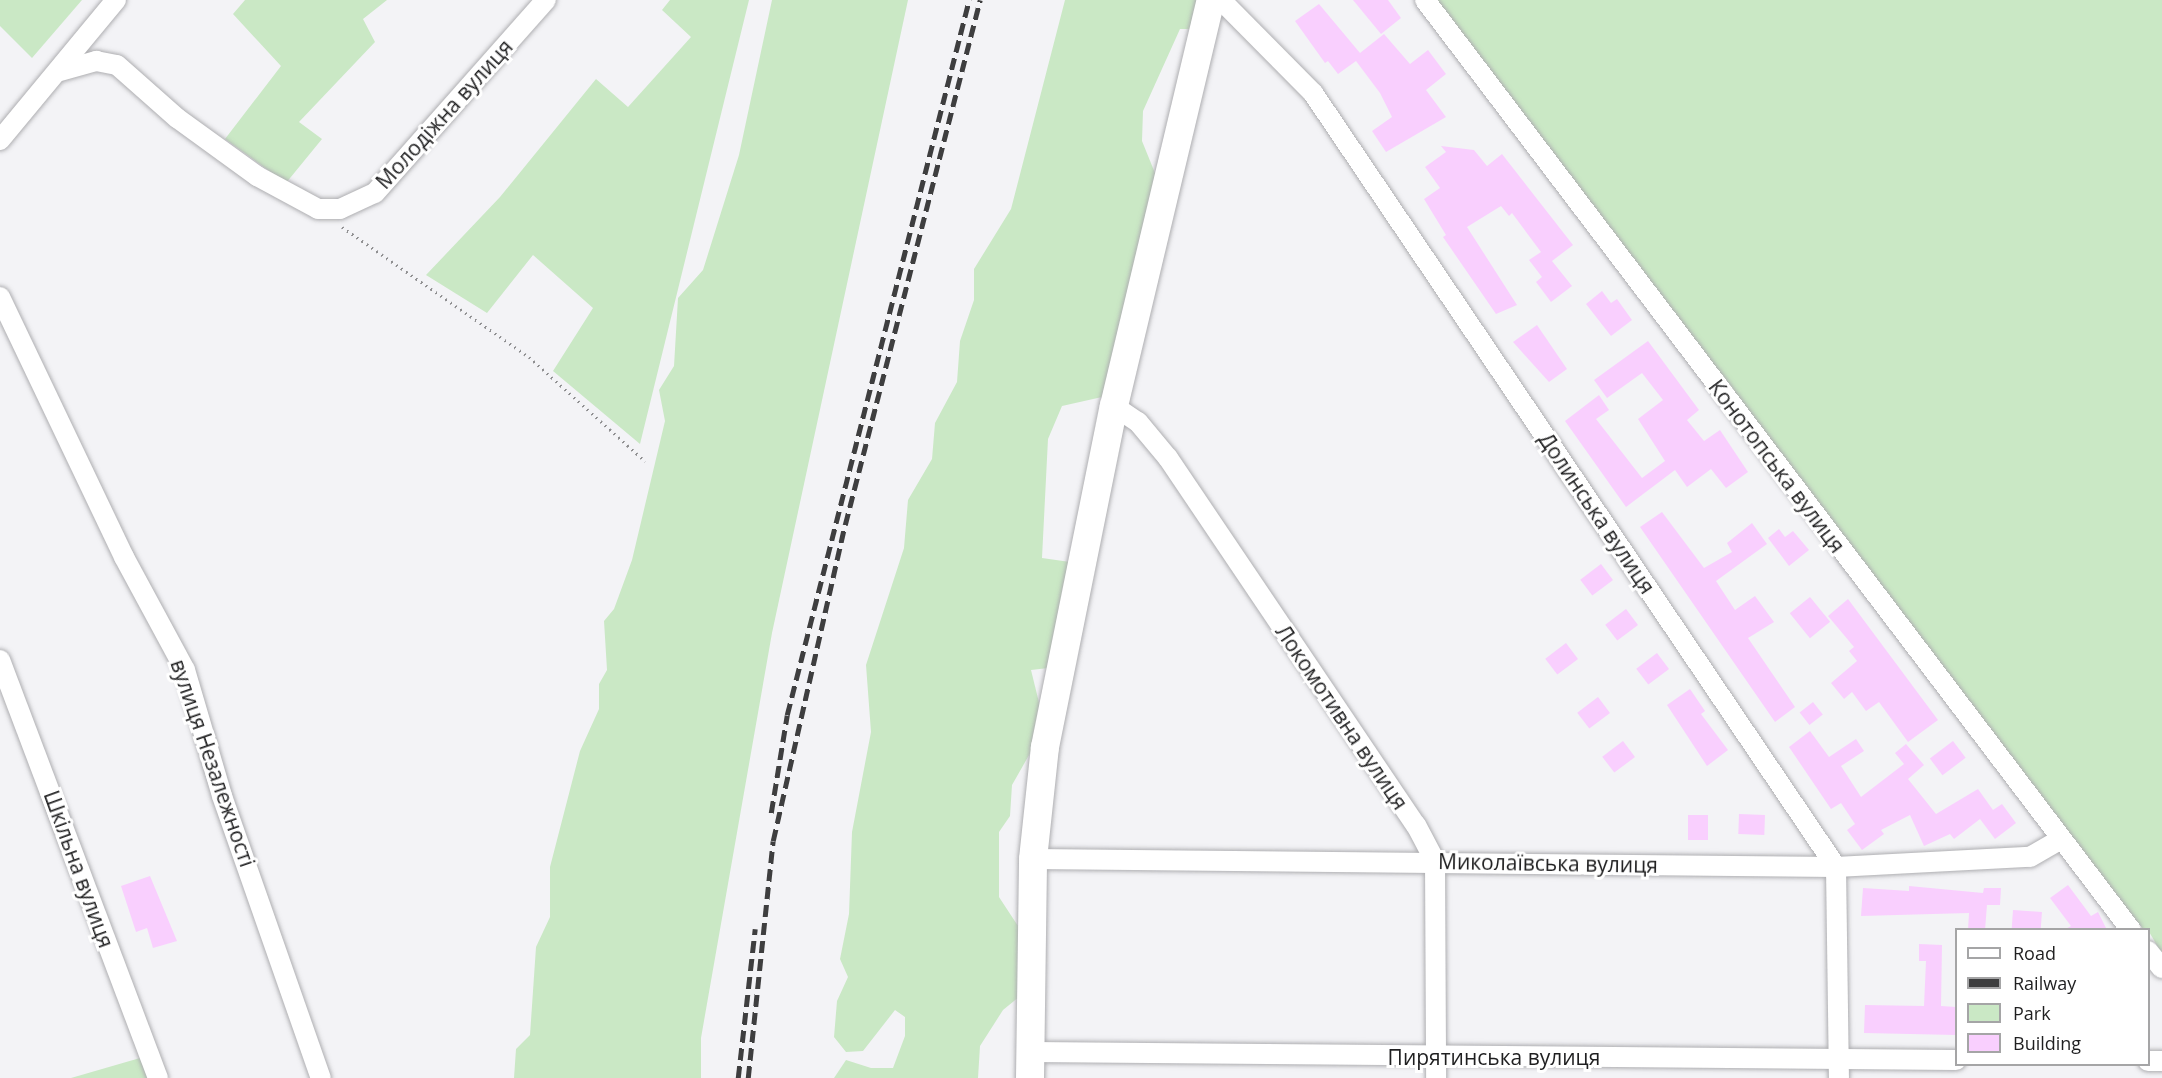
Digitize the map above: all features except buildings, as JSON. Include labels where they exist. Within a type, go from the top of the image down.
[{"type":"street","points":[[0,140],[116,0]]},
{"type":"street","name":"Молодіжна вулиця","points":[[318,210],[340,209],[375,193],[546,0]]},
{"type":"street","points":[[1031,1065],[1033,859],[1047,736],[1113,406],[1211,0]]},
{"type":"street","name":"Долинська вулиця","points":[[1221,0],[1313,93],[1836,867]]},
{"type":"street","name":"Конотопська вулиця","points":[[1425,0],[2060,840],[2129,928]]},
{"type":"street","points":[[57,72],[96,61],[117,65],[177,118],[257,176],[318,210]]},
{"type":"street","name":"вулиця Незалежності","points":[[0,297],[124,557],[185,670],[222,796],[321,1078]]},
{"type":"street","name":"Локомотивна вулиця","points":[[1113,406],[1138,422],[1168,458],[1416,825],[1435,861],[1436,1078]]},
{"type":"street","name":"Шкільна вулиця","points":[[0,660],[158,1078]]},
{"type":"street","name":"Миколаївська вулиця","points":[[1033,859],[1435,861],[1836,867],[2030,857],[2060,840]]},
{"type":"street","points":[[1836,867],[1839,1069]]},
{"type":"street","points":[[2150,953],[2162,968]]},
{"type":"street","name":"Пирятинська вулиця","points":[[1031,1065],[1435,1056],[1839,1069],[1955,1060]]},
{"type":"path","points":[[318,210],[529,357],[645,461]]},
{"type":"green space","points":[[0,0],[82,0],[32,58],[0,26]]},
{"type":"green space","points":[[245,0],[387,0],[363,19],[375,42],[299,122],[322,139],[286,183],[225,139],[281,66],[233,14]]},
{"type":"green space","points":[[670,0],[749,0],[640,444],[553,371],[593,308],[533,255],[487,313],[426,275],[500,197],[596,79],[628,107],[691,37],[662,10]]},
{"type":"green space","points":[[772,0],[908,0],[772,633],[701,1038],[701,1078],[514,1078],[516,1049],[530,1035],[536,947],[550,917],[550,867],[580,751],[599,709],[599,684],[607,670],[604,621],[614,609],[632,560],[665,421],[659,390],[674,366],[678,298],[703,270],[739,155]]},
{"type":"green space","points":[[1065,0],[1199,0],[1195,29],[1180,29],[1143,111],[1142,141],[1157,178],[1102,397],[1062,406],[1048,439],[1042,558],[1077,563],[1057,667],[1031,670],[1045,727],[1012,785],[1010,816],[999,832],[999,897],[1022,932],[1025,992],[1003,1010],[980,1046],[978,1078],[834,1078],[846,1060],[871,1068],[893,1068],[905,1036],[905,1017],[895,1010],[863,1051],[846,1052],[834,1037],[837,1001],[848,977],[840,959],[849,914],[852,832],[871,732],[866,665],[904,548],[908,500],[932,459],[935,423],[957,382],[960,341],[974,300],[974,269],[1011,209]]},
{"type":"green space","points":[[1435,0],[2162,0],[2162,954],[2150,933],[2150,928],[2142,928],[1889,602]]},
{"type":"green space","points":[[140,1058],[148,1078],[71,1078]]},
{"type":"railway","points":[[771,813],[787,715],[969,0]]},
{"type":"railway","points":[[748,1078],[773,841],[845,525],[980,0]]},
{"type":"railway","points":[[738,1078],[755,929]]}]
